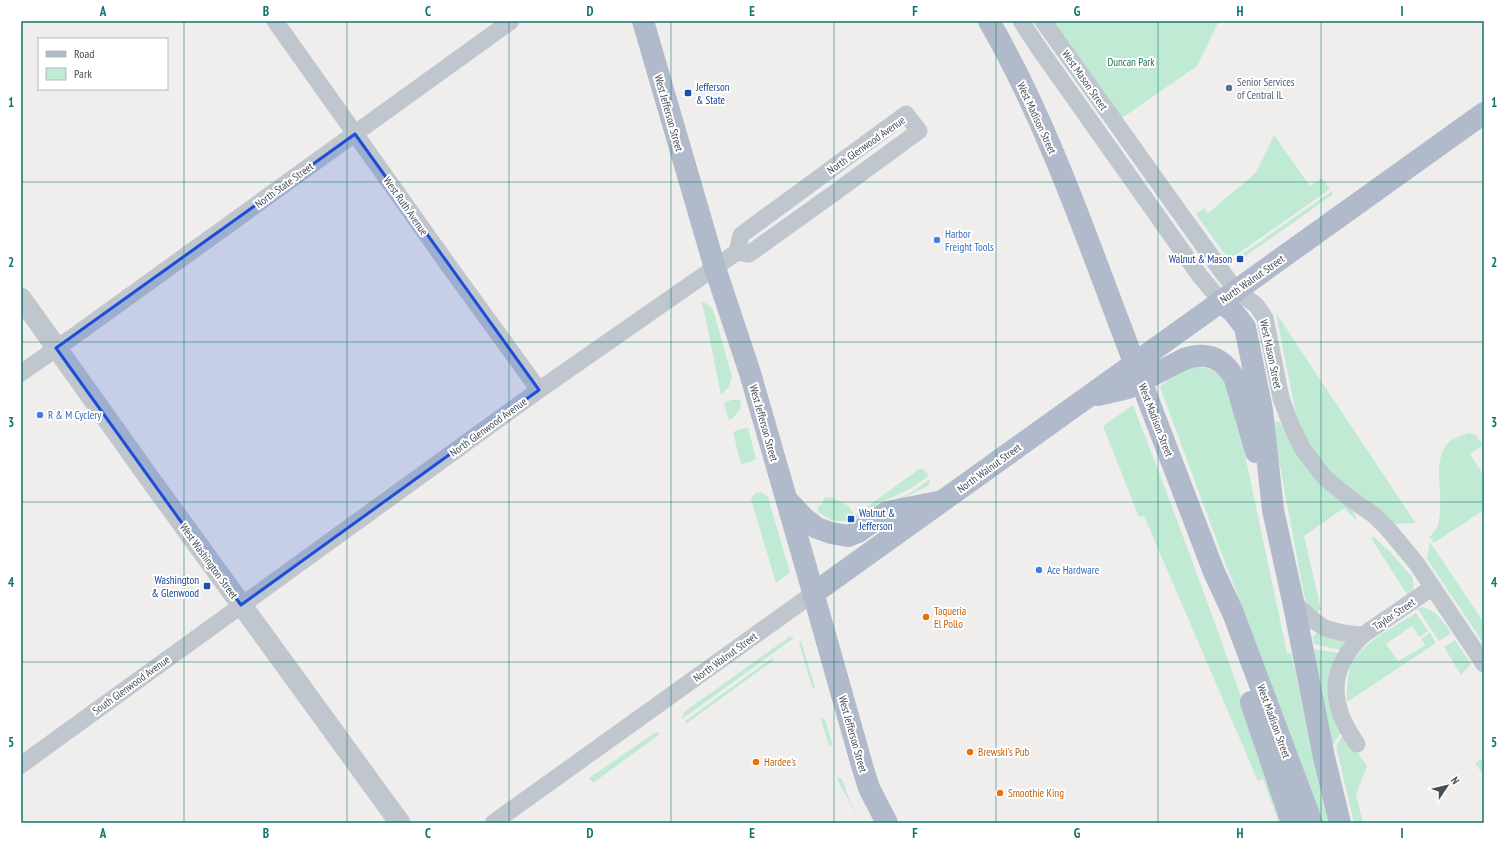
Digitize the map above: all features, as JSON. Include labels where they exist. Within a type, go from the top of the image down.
[{"type":"main road","name":"West Jefferson Street","points":[[643,21],[715,268],[750,373],[814,593],[862,769],[869,788],[887,823]]},
{"type":"main road","name":"West Madison Street","points":[[989,21],[1024,91],[1056,161],[1214,572],[1233,613],[1312,823]]},
{"type":"main road","name":"North Walnut Street","points":[[814,593],[1229,296],[1482,118]]},
{"type":"main road","points":[[1229,296],[1234,313],[1245,327],[1262,410],[1273,510]]},
{"type":"main road","points":[[1087,398],[1128,388],[1184,359],[1194,356],[1210,356],[1217,359],[1230,370],[1236,379],[1273,510],[1324,757],[1340,823]]},
{"type":"main road","points":[[785,497],[804,518],[817,528],[848,536],[858,532],[887,512],[943,501]]},
{"type":"main road","points":[[1214,572],[1246,685],[1292,823]]},
{"type":"street","name":"West Ruth Avenue","points":[[274,21],[540,390]]},
{"type":"street","name":"North State Street","points":[[21,373],[511,21]]},
{"type":"street","name":"West Mason Street","points":[[1021,21],[1200,276],[1229,296],[1256,305],[1265,318],[1281,398],[1291,425],[1302,448],[1325,478],[1352,500],[1374,515],[1388,529],[1417,564],[1484,664]]},
{"type":"street","name":"West Mason Street","points":[[1043,21],[1179,212],[1229,296]]},
{"type":"street","name":"North Glenwood Avenue","points":[[241,605],[540,390],[737,252],[741,235],[906,114],[919,131],[749,254],[737,252]]},
{"type":"street","name":"West Washington Street","points":[[21,298],[241,605],[400,823]]},
{"type":"street","name":"Taylor Street","points":[[1293,601],[1318,625],[1341,633],[1363,635],[1433,587]]},
{"type":"street","name":"North Walnut Street","points":[[493,823],[814,593]]},
{"type":"street","name":"South Glenwood Avenue","points":[[21,765],[241,605]]},
{"type":"street","points":[[1357,744],[1347,730],[1338,708],[1336,694],[1337,675],[1341,663],[1354,644],[1363,635]]},
{"type":"highlighted area","points":[[355,134],[539,390],[241,605],[56,348]]},
{"type":"green space","name":"Duncan Park","points":[[1052,21],[1219,21],[1197,66],[1122,118]]},
{"type":"green space","points":[[1274,135],[1310,186],[1322,178],[1330,189],[1236,255],[1230,257],[1223,252],[1196,214],[1204,208],[1208,213],[1257,171]]},
{"type":"green space","points":[[1332,191],[1332,195],[1243,258],[1241,259],[1238,257]]},
{"type":"green space","points":[[1195,219],[1220,253],[1229,259],[1228,262],[1223,260],[1195,222]]},
{"type":"green space","points":[[701,302],[711,307],[713,311],[732,377],[729,387],[721,395],[705,315]]},
{"type":"green space","points":[[1276,313],[1415,522],[1393,524],[1323,466],[1301,431],[1295,409]]},
{"type":"green space","points":[[1198,367],[1207,368],[1219,375],[1227,386],[1235,408],[1287,653],[1291,653],[1311,745],[1331,823],[1323,823],[1160,387],[1178,374]]},
{"type":"green space","points":[[731,400],[740,400],[741,407],[735,416],[729,421],[724,403]]},
{"type":"green space","points":[[1133,405],[1211,613],[1285,823],[1279,823],[1263,779],[1258,781],[1144,516],[1139,517],[1103,426]]},
{"type":"green space","points":[[1279,421],[1290,442],[1308,469],[1323,486],[1353,510],[1356,517],[1356,520],[1344,508],[1304,536],[1321,609],[1316,613],[1308,605],[1304,595],[1272,423]]},
{"type":"green space","points":[[748,428],[756,459],[741,465],[733,432]]},
{"type":"green space","points":[[1469,433],[1476,435],[1483,445],[1470,454],[1484,476],[1484,510],[1434,543],[1430,537],[1437,527],[1439,518],[1439,475],[1441,455],[1445,447],[1450,442]]},
{"type":"green space","points":[[919,469],[923,469],[929,476],[908,490],[884,501],[862,518],[851,522],[831,520],[818,512],[818,507],[822,504],[824,498],[831,497],[847,505],[856,515]]},
{"type":"green space","points":[[930,479],[930,483],[926,487],[888,505],[858,525],[852,524],[886,504],[912,492]]},
{"type":"green space","points":[[761,492],[768,497],[790,573],[776,583],[751,499],[754,494]]},
{"type":"green space","points":[[1374,537],[1391,553],[1412,577],[1412,592],[1408,596],[1371,538]]},
{"type":"green space","points":[[1430,542],[1484,623],[1484,644],[1427,559]]},
{"type":"green space","points":[[1422,607],[1436,614],[1451,633],[1439,641],[1417,608]]},
{"type":"green space","points":[[1416,613],[1428,631],[1420,637],[1412,626],[1386,644],[1398,661],[1425,645],[1421,639],[1430,633],[1436,643],[1347,702],[1348,676],[1354,659],[1378,636]]},
{"type":"green space","points":[[1319,632],[1347,640],[1341,650],[1314,644],[1314,635]]},
{"type":"green space","points":[[789,637],[794,638],[682,719],[684,712]]},
{"type":"green space","points":[[1455,640],[1471,664],[1461,675],[1444,647]]},
{"type":"green space","points":[[801,641],[815,687],[813,690],[799,643]]},
{"type":"green space","points":[[1314,649],[1339,653],[1342,731],[1332,746]]},
{"type":"green space","points":[[772,658],[774,660],[687,723],[684,722]]},
{"type":"green space","points":[[820,717],[825,719],[832,744],[830,748]]},
{"type":"green space","points":[[656,732],[660,734],[593,783],[589,778]]},
{"type":"green space","points":[[1344,733],[1367,766],[1356,794],[1363,823],[1354,823],[1336,746]]},
{"type":"green space","points":[[1484,758],[1484,776],[1475,763]]},
{"type":"green space","points":[[837,776],[842,779],[849,799],[861,823],[839,783]]},
{"type":"place","name":"Senior Services of Central IL","points":[[1229,88]]},
{"type":"place","name":"Jefferson & State","points":[[688,93]]},
{"type":"place","name":"Harbor Freight Tools","points":[[937,240]]},
{"type":"place","name":"Walnut & Mason","points":[[1240,259]]},
{"type":"place","name":"R & M Cyclery","points":[[40,415]]},
{"type":"place","name":"Walnut & Jefferson","points":[[851,519]]},
{"type":"place","name":"Ace Hardware","points":[[1039,570]]},
{"type":"place","name":"Washington & Glenwood","points":[[207,586]]},
{"type":"place","name":"Taqueria El Pollo","points":[[926,617]]},
{"type":"place","name":"Brewski's Pub","points":[[970,752]]},
{"type":"place","name":"Hardee's","points":[[756,762]]},
{"type":"place","name":"Smoothie King","points":[[1000,793]]}]
